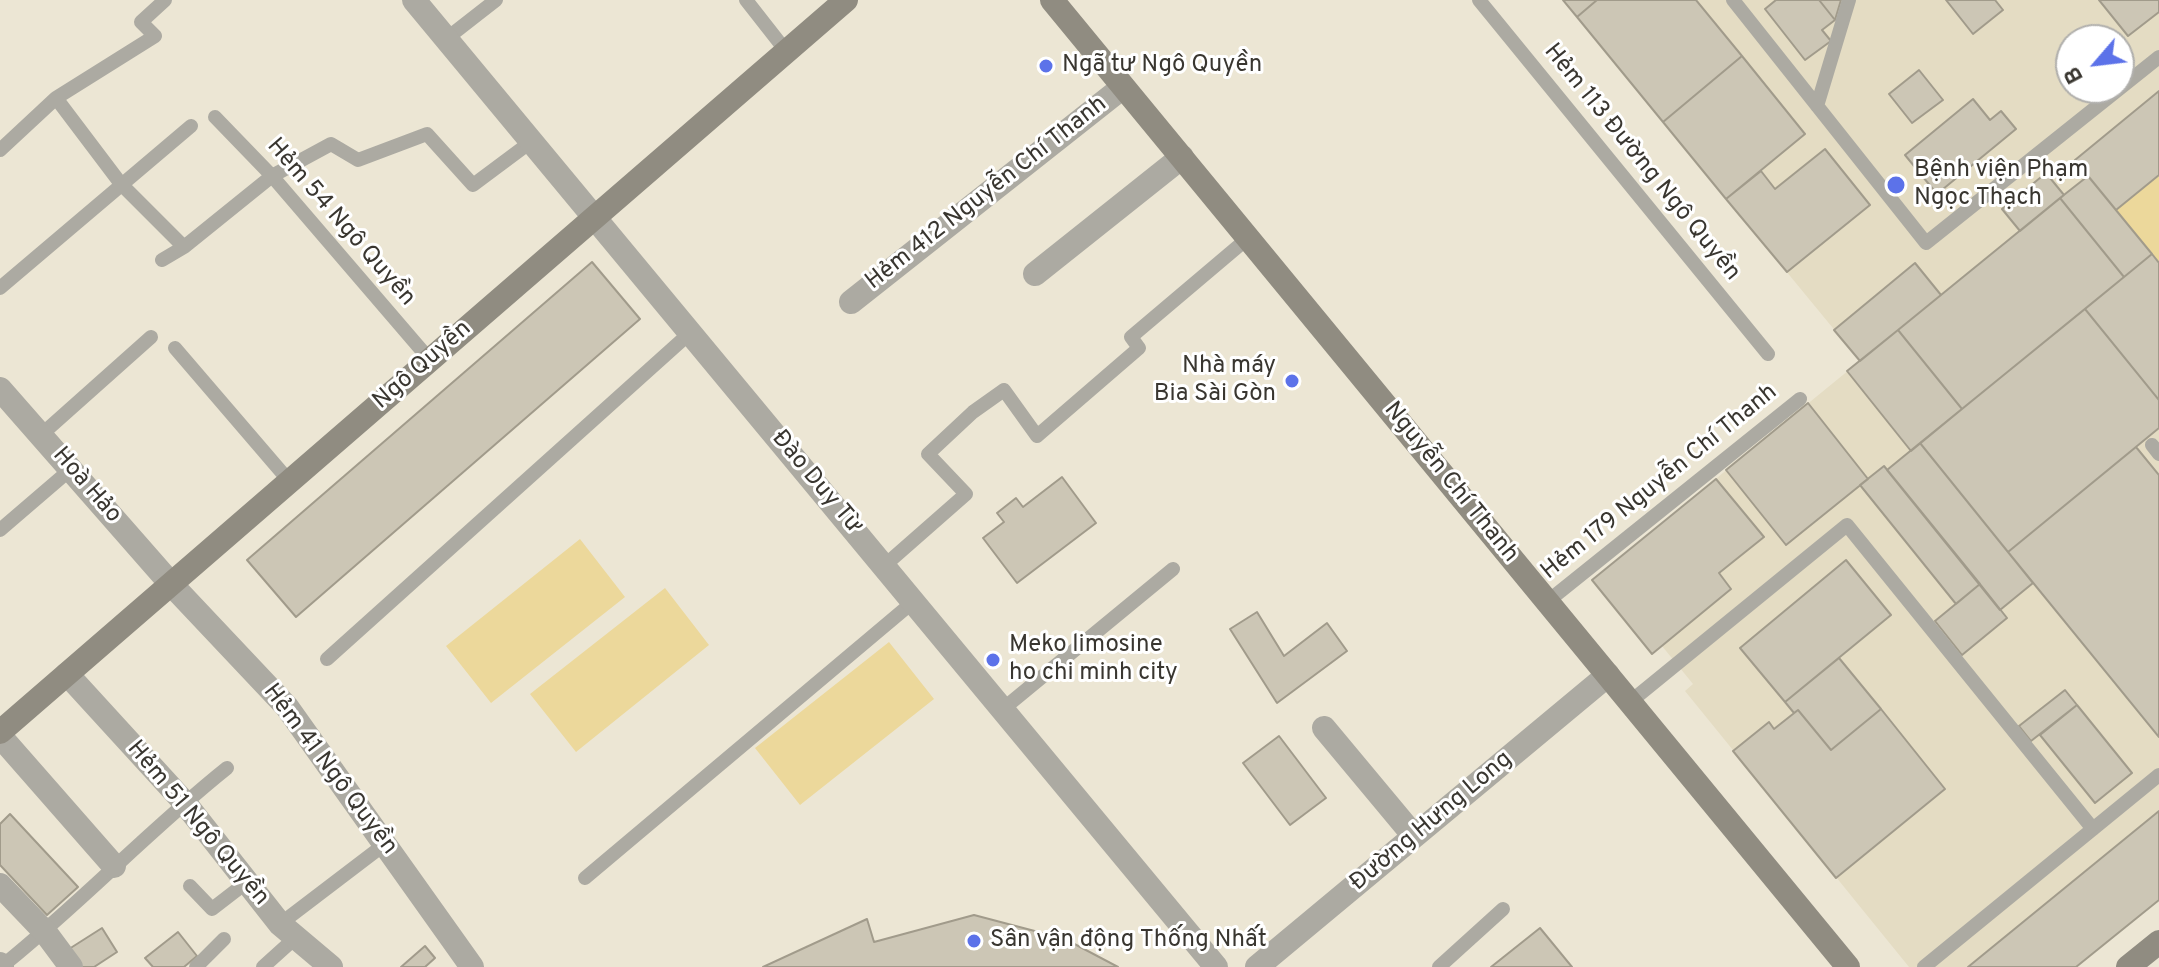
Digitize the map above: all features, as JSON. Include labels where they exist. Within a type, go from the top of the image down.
[{"type":"main road","name":"Ngô Quyền","points":[[0,734],[846,0]]},
{"type":"main road","name":"Nguyễn Chí Thanh","points":[[1052,0],[1848,967]]},
{"type":"main road","points":[[2128,967],[2159,942]]},
{"type":"street","name":"Đào Duy Từ","points":[[414,0],[1216,967]]},
{"type":"street","name":"Hẻm 412 Nguyễn Chí Thanh","points":[[851,302],[1123,87]]},
{"type":"street","points":[[1035,274],[1182,157]]},
{"type":"street","name":"Hoà Hảo","points":[[0,389],[171,584]]},
{"type":"street","name":"Hẻm 41 Ngô Quyền","points":[[171,584],[287,707],[466,964]]},
{"type":"street","name":"Hẻm 51 Ngô Quyền","points":[[67,674],[184,802],[287,932],[331,967]]},
{"type":"street","name":"Đường Hưng Long","points":[[1257,967],[1608,675]]},
{"type":"street","points":[[1324,728],[1414,836]]},
{"type":"street","points":[[0,734],[114,866]]},
{"type":"street","points":[[0,885],[45,932],[71,967]]},
{"type":"lane","points":[[0,150],[56,98],[155,36],[141,22],[165,0]]},
{"type":"lane","points":[[446,39],[496,0]]},
{"type":"lane","points":[[746,0],[786,51]]},
{"type":"lane","name":"Hẻm 113 Đường Ngô Quyền","points":[[1479,0],[1768,354]]},
{"type":"lane","points":[[1733,0],[1926,243],[2159,57]]},
{"type":"lane","points":[[1817,106],[1849,0]]},
{"type":"lane","points":[[56,98],[121,184],[184,247]]},
{"type":"lane","name":"Hẻm 54 Ngô Quyền","points":[[215,117],[272,176],[430,360]]},
{"type":"lane","points":[[0,288],[191,126]]},
{"type":"lane","points":[[162,260],[184,247],[272,176],[331,144],[358,160],[427,134],[473,185],[532,141]]},
{"type":"lane","points":[[884,566],[966,494],[928,454],[973,412],[1004,390],[1037,436],[1139,348],[1131,337],[1248,238]]},
{"type":"lane","points":[[327,659],[691,332]]},
{"type":"lane","points":[[41,435],[151,337]]},
{"type":"lane","points":[[175,348],[290,482]]},
{"type":"lane","name":"Hẻm 179 Nguyễn Chí Thanh","points":[[1547,602],[1800,399]]},
{"type":"lane","points":[[0,530],[71,469]]},
{"type":"lane","points":[[1630,702],[1847,525],[2093,829]]},
{"type":"lane","points":[[1003,709],[1173,569]]},
{"type":"lane","points":[[585,878],[913,602]]},
{"type":"lane","points":[[1,966],[45,932],[184,802],[227,768]]},
{"type":"lane","points":[[1924,967],[2159,775]]},
{"type":"lane","points":[[263,967],[287,932],[385,844]]},
{"type":"lane","points":[[190,886],[212,909],[247,882]]},
{"type":"lane","points":[[1439,967],[1503,909]]},
{"type":"lane","points":[[196,967],[224,939]]},
{"type":"shaded area","points":[[1563,0],[2159,0],[2159,175],[2116,211],[2159,263],[2159,900],[2076,967],[1909,967],[1685,691],[1693,684],[1662,646],[1652,654],[1592,580],[1860,361]]},
{"type":"shaded area","points":[[2159,175],[2159,263],[2116,210]]},
{"type":"shaded area","points":[[580,539],[625,597],[491,703],[446,646]]},
{"type":"shaded area","points":[[665,588],[709,645],[576,752],[530,694]]},
{"type":"shaded area","points":[[889,642],[934,699],[800,805],[755,748]]},
{"type":"building","points":[[1563,0],[1597,0],[1577,17]]},
{"type":"building","points":[[1597,0],[1696,0],[1742,56],[1663,122],[1577,17]]},
{"type":"building","points":[[1776,0],[1819,0],[1835,20],[1822,30],[1831,41],[1805,60],[1765,9]]},
{"type":"building","points":[[1819,0],[1841,0],[1835,20]]},
{"type":"building","points":[[1946,0],[1995,0],[2003,10],[1973,34]]},
{"type":"building","points":[[2099,0],[2159,0],[2159,12],[2135,31],[2135,24],[2118,24]]},
{"type":"building","points":[[1742,56],[1805,134],[1726,199],[1663,122]]},
{"type":"building","points":[[1919,70],[1943,100],[1912,123],[1889,94]]},
{"type":"building","points":[[2159,91],[2159,175],[2116,210],[2075,160]]},
{"type":"building","points":[[1973,99],[1990,120],[2001,111],[2016,129],[1937,194],[1905,155]]},
{"type":"building","points":[[1825,149],[1870,205],[1787,272],[1726,199],[1761,171],[1775,189]]},
{"type":"building","points":[[2046,173],[2064,195],[2020,231],[2002,209]]},
{"type":"building","points":[[2088,176],[2152,254],[2124,277],[2060,198]]},
{"type":"building","points":[[2060,198],[2124,277],[1962,409],[1898,330]]},
{"type":"building","points":[[2152,254],[2159,263],[2159,400],[2085,309]]},
{"type":"building","points":[[592,262],[640,319],[296,617],[247,560]]},
{"type":"building","points":[[1915,263],[1941,295],[1860,361],[1834,330]]},
{"type":"building","points":[[2085,309],[2159,400],[2159,428],[2008,552],[1920,443]]},
{"type":"building","points":[[1898,330],[1962,409],[1911,451],[1847,371]]},
{"type":"building","points":[[1808,403],[1868,479],[1786,545],[1726,470]]},
{"type":"building","points":[[1920,443],[2033,583],[2000,610],[1887,470]]},
{"type":"building","points":[[2136,447],[2159,475],[2159,737],[2008,552]]},
{"type":"building","points":[[1884,466],[1980,584],[1956,604],[1860,485]]},
{"type":"building","points":[[1062,477],[1096,523],[1017,583],[983,538],[1004,522],[997,513],[1016,498],[1023,507]]},
{"type":"building","points":[[1716,479],[1764,537],[1719,573],[1731,589],[1652,654],[1592,580]]},
{"type":"building","points":[[1846,560],[1891,615],[1785,702],[1740,648]]},
{"type":"building","points":[[1980,584],[2007,618],[1962,655],[1935,621]]},
{"type":"building","points":[[1257,612],[1284,656],[1327,623],[1347,651],[1277,703],[1230,629]]},
{"type":"building","points":[[1839,658],[1881,709],[1831,750],[1798,710],[1794,713],[1785,702]]},
{"type":"building","points":[[2065,690],[2077,705],[2031,741],[2019,726]]},
{"type":"building","points":[[2077,705],[2132,773],[2095,803],[2040,735]]},
{"type":"building","points":[[1881,709],[1945,789],[1836,878],[1733,751],[1769,722],[1774,729],[1798,710],[1831,750]]},
{"type":"building","points":[[1279,736],[1326,798],[1290,825],[1243,763]]},
{"type":"building","points":[[2159,811],[2159,900],[2076,967],[1968,967]]},
{"type":"building","points":[[10,814],[78,887],[47,915],[0,865],[0,824]]},
{"type":"building","name":"Sân vận động Thống Nhất","points":[[974,915],[1065,939],[1118,967],[763,967],[867,919],[874,942]]},
{"type":"building","points":[[102,928],[117,952],[94,967],[80,967],[69,949]]},
{"type":"building","points":[[1540,928],[1572,967],[1491,967]]},
{"type":"building","points":[[178,932],[197,956],[184,967],[153,967],[145,958]]},
{"type":"building","points":[[425,946],[435,958],[425,967],[401,967]]},
{"type":"place","name":"Ngã tư Ngô Quyền","points":[[1046,66]]},
{"type":"place","name":"Bệnh viện Phạm Ngọc Thạch","points":[[1896,185]]},
{"type":"place","name":"Nhà máy Bia Sài Gòn","points":[[1292,381]]},
{"type":"place","name":"Meko limosine ho chi minh city","points":[[993,660]]},
{"type":"place","name":"Sân vận động Thống Nhất","points":[[974,941]]}]
